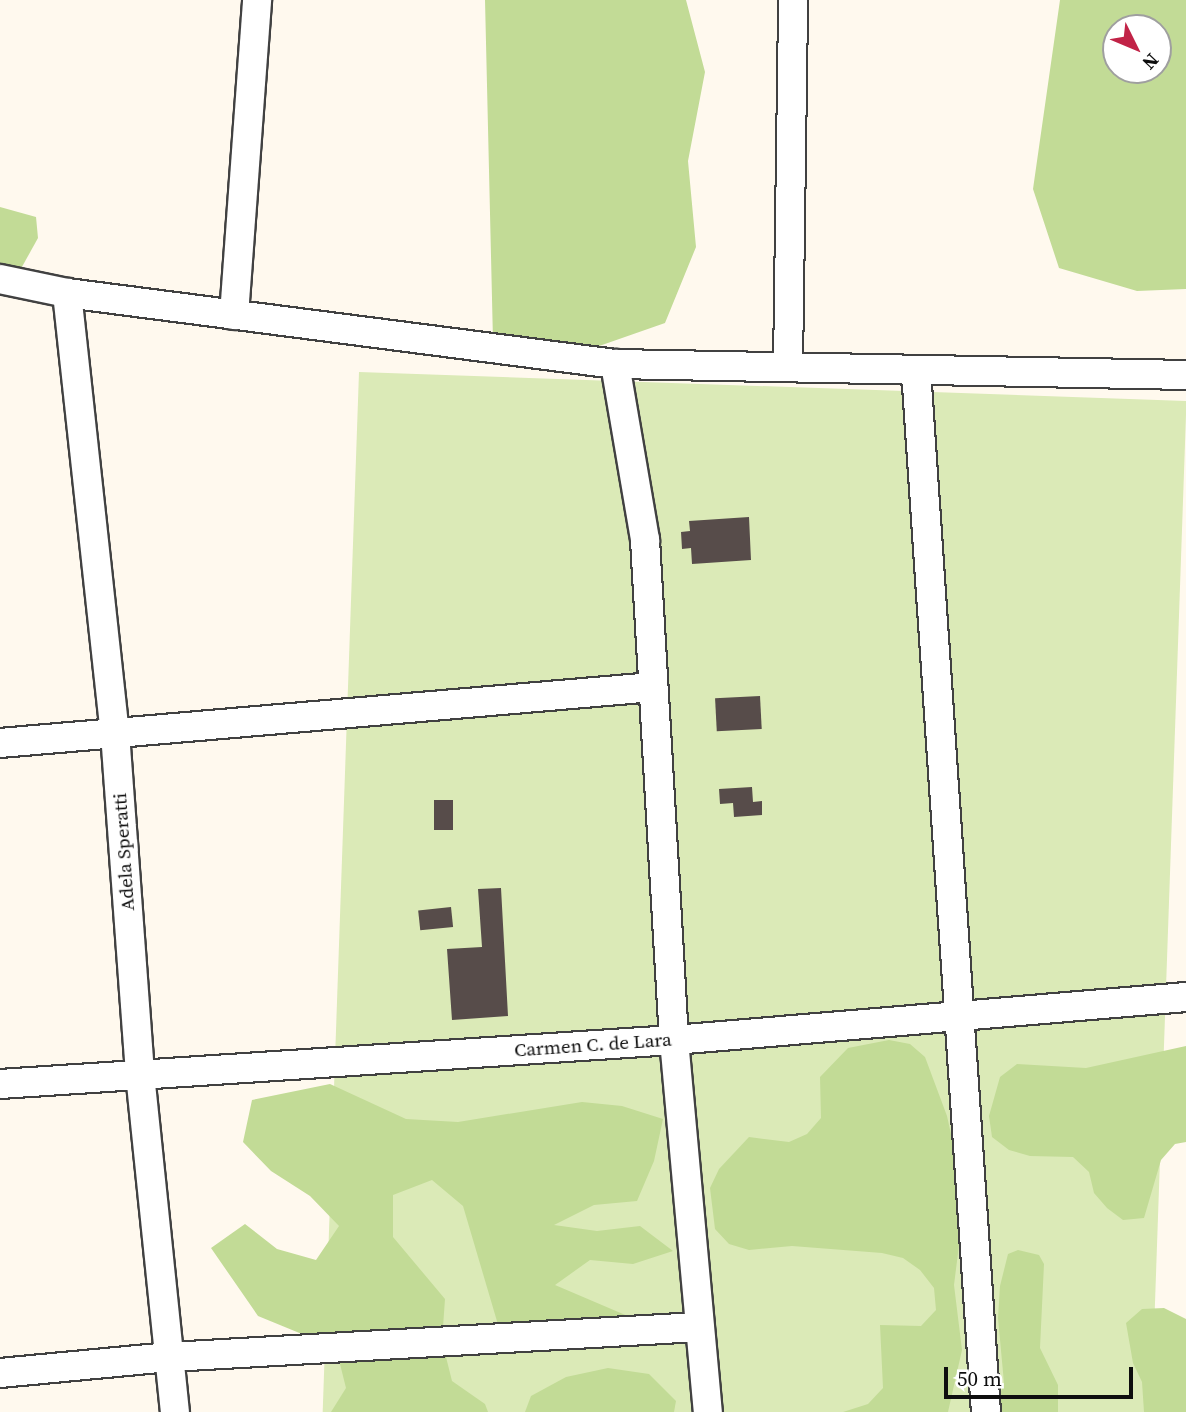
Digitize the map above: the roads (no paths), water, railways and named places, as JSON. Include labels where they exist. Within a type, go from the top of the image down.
[{"type":"lane","points":[[234,315],[257,0]]},
{"type":"lane","points":[[788,368],[793,0]]},
{"type":"lane","points":[[0,279],[66,293],[615,364],[1186,375]]},
{"type":"lane","name":"Adela Speratti","points":[[66,293],[115,733],[140,1074],[175,1412]]},
{"type":"lane","points":[[615,364],[645,540],[674,1040],[708,1412]]},
{"type":"lane","points":[[916,370],[986,1412]]},
{"type":"lane","points":[[0,743],[653,687]]},
{"type":"lane","name":"Carmen C. de Lara","points":[[0,1084],[674,1040],[959,1019],[1186,997]]},
{"type":"lane","points":[[0,1373],[170,1357],[699,1326]]}]
